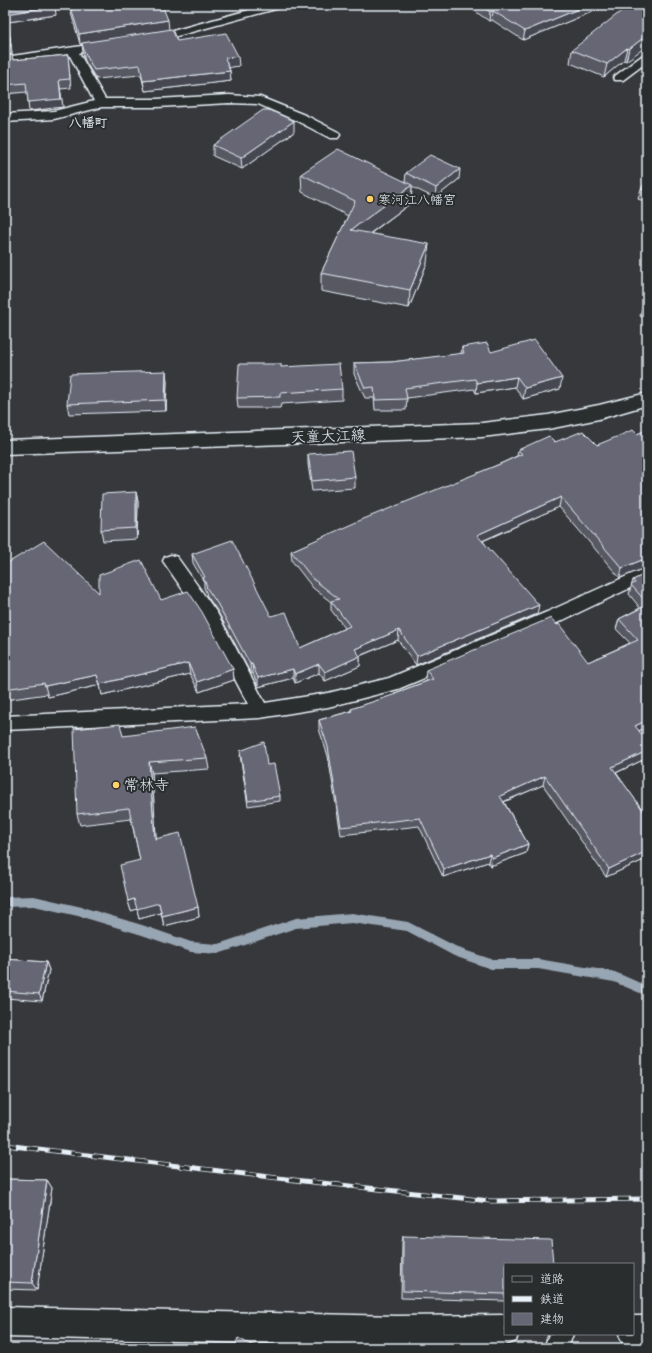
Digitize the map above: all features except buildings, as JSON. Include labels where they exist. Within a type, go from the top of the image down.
[{"type":"main road","name":"天童大江線","points":[[5,447],[482,430],[548,422],[599,412],[647,399]]},
{"type":"main road","points":[[5,1322],[396,1331],[504,1330]]},
{"type":"main road","points":[[634,1331],[647,1331]]},
{"type":"lane","points":[[142,40],[166,36],[279,5]]},
{"type":"lane","points":[[5,60],[95,47]]},
{"type":"lane","points":[[72,50],[101,103]]},
{"type":"lane","points":[[619,78],[647,57]]},
{"type":"lane","points":[[5,118],[58,115],[80,111],[101,103],[157,103],[229,99],[260,101],[304,119],[334,135]]},
{"type":"lane","points":[[171,561],[211,618],[260,711]]},
{"type":"lane","points":[[5,723],[260,711],[328,700],[392,684],[553,617],[647,573]]},
{"type":"lane","points":[[556,1348],[561,1335]]},
{"type":"waterway","points":[[5,902],[34,901],[82,912],[142,930],[191,947],[218,949],[296,923],[352,918],[408,927],[458,953],[491,964],[538,964],[615,977],[647,991]]},
{"type":"railway","points":[[5,1145],[303,1181],[490,1201],[647,1199]]},
{"type":"place","name":"寒河江八幡宮","points":[[370,199]]},
{"type":"place","name":"常林寺","points":[[116,785]]},
{"type":"district","name":"八幡町","points":[[88,122]]}]
